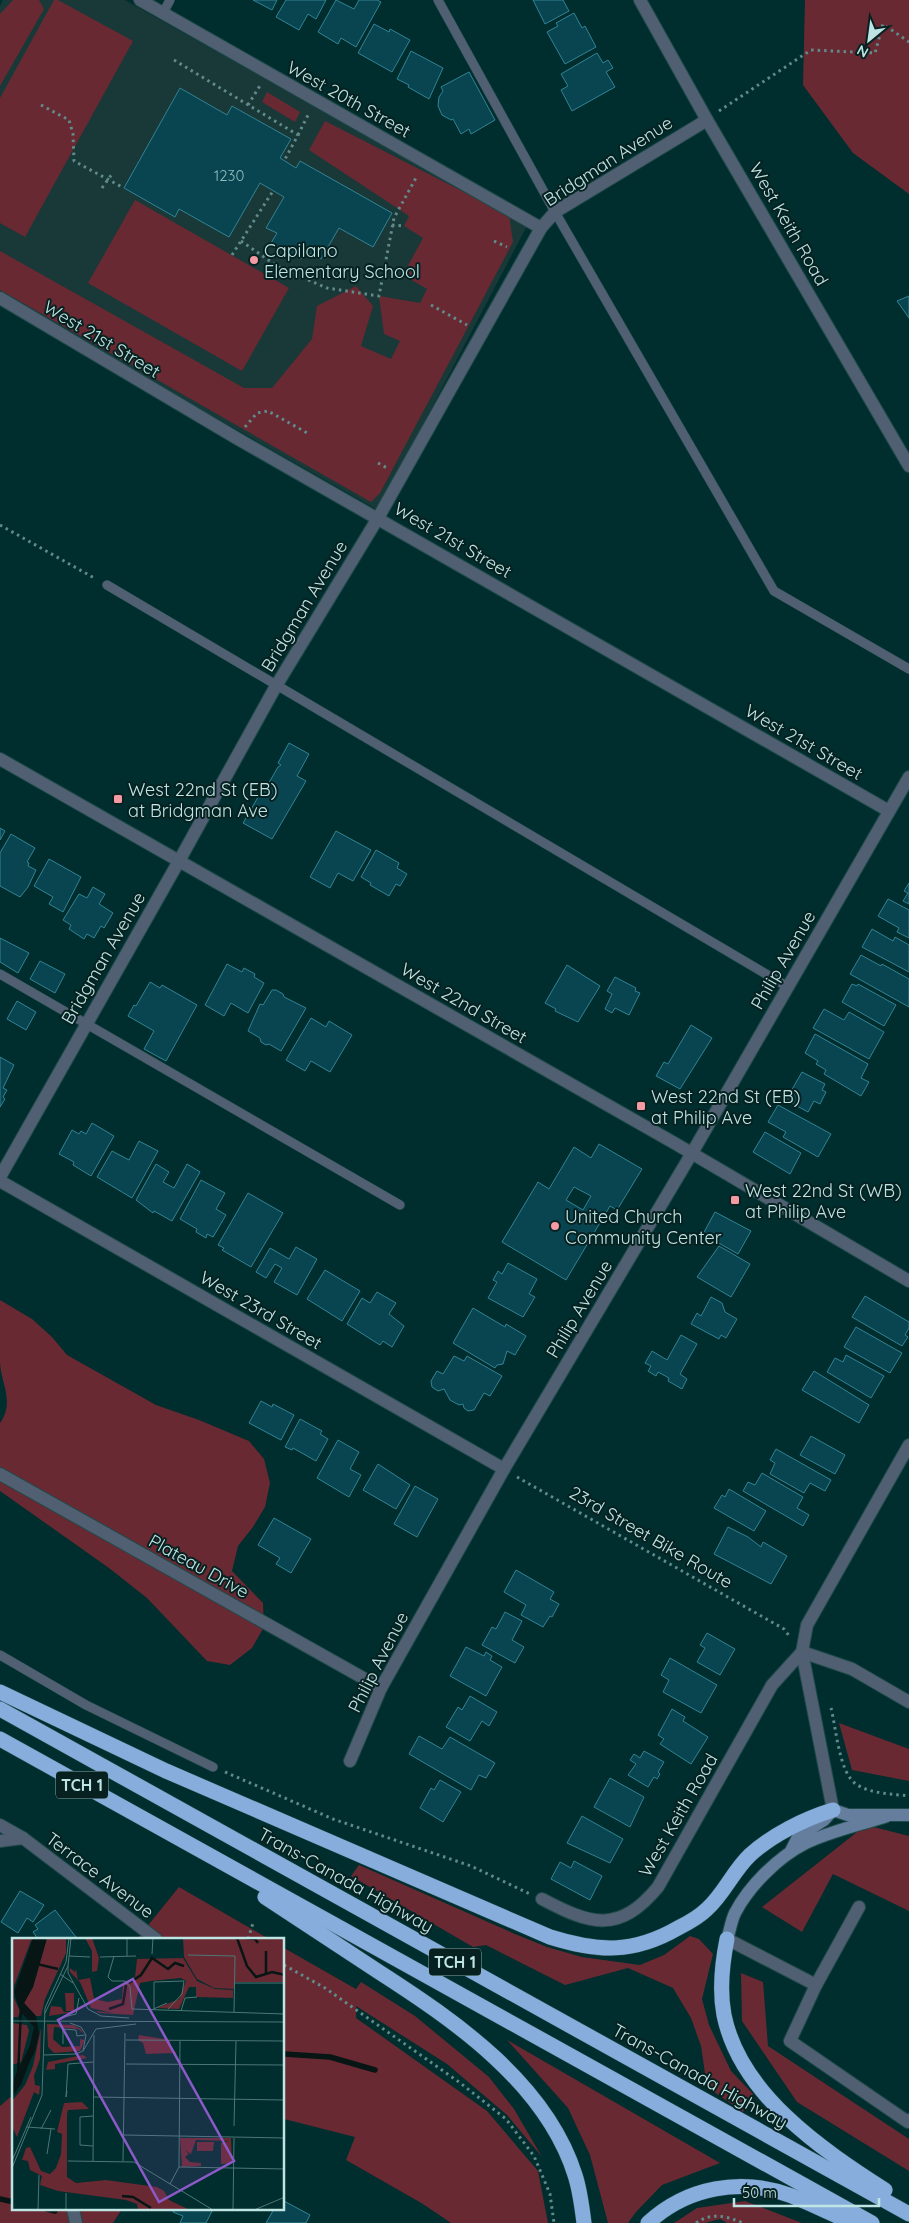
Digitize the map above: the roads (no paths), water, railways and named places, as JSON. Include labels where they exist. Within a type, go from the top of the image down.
[{"type":"highway","points":[[0,1692],[166,1771],[550,1937],[576,1945],[600,1949],[623,1948],[644,1943],[665,1935],[687,1923],[707,1910],[749,1856],[795,1826],[833,1810]]},
{"type":"highway","name":"Trans-Canada Highway","points":[[0,1709],[909,2214]]},
{"type":"highway","name":"TCH 1","points":[[0,1739],[872,2223]]},
{"type":"highway","points":[[163,1830],[420,1999],[459,2026],[491,2054],[528,2094],[547,2119],[563,2147],[575,2174],[584,2223]]},
{"type":"highway","points":[[727,1939],[721,1980],[724,2015],[743,2063],[757,2084],[801,2131],[858,2173],[909,2206]]},
{"type":"highway","points":[[648,2223],[661,2211],[683,2198],[706,2190],[733,2186],[762,2189],[790,2196],[852,2223]]},
{"type":"main road","points":[[790,1853],[798,1837],[824,1820],[833,1810],[848,1815],[909,1815]]},
{"type":"main road","points":[[727,1939],[734,1915],[745,1896],[771,1869],[790,1853],[814,1840],[887,1816]]},
{"type":"street","name":"West 20th Street","points":[[140,0],[542,228]]},
{"type":"street","name":"West Keith Road","points":[[640,0],[707,120],[909,466]]},
{"type":"street","name":"Bridgman Avenue","points":[[0,1177],[276,686],[378,518],[542,228],[555,212],[707,120]]},
{"type":"street","name":"West 21st Street","points":[[0,298],[238,439],[889,811]]},
{"type":"street","name":"West 22nd Street","points":[[0,759],[692,1153],[909,1281]]},
{"type":"street","name":"Philip Avenue","points":[[350,1761],[381,1688],[504,1469],[692,1153],[909,777]]},
{"type":"street","name":"West 23rd Street","points":[[0,1181],[504,1469]]},
{"type":"street","points":[[833,1810],[802,1652],[807,1625],[909,1445]]},
{"type":"street","name":"Plateau Drive","points":[[0,1474],[381,1688]]},
{"type":"street","name":"West Keith Road","points":[[542,1899],[579,1918],[596,1920],[612,1920],[622,1917],[635,1911],[646,1902],[658,1887],[772,1684],[802,1652]]},
{"type":"street","points":[[802,1652],[852,1669],[909,1702]]},
{"type":"street","name":"Terrace Avenue","points":[[0,1826],[23,1838],[155,1938]]},
{"type":"street","points":[[0,1841],[23,1838]]},
{"type":"street","points":[[859,1907],[816,1986],[790,2041],[909,2122]]},
{"type":"street","points":[[727,1939],[816,1986]]},
{"type":"street","points":[[73,2210],[76,2223]]},
{"type":"lane","points":[[163,13],[170,0]]},
{"type":"lane","points":[[438,0],[555,212],[774,591],[909,669]]},
{"type":"lane","points":[[107,585],[788,987]]},
{"type":"lane","points":[[0,974],[400,1205]]},
{"type":"lane","points":[[0,1655],[86,1705],[213,1767]]},
{"type":"waterway","points":[[285,2054],[330,2057],[375,2070]]},
{"type":"waterway","points":[[0,2199],[12,2202]]},
{"type":"waterway","points":[[51,2210],[55,2211]]},
{"type":"place","name":"Capilano Elementary School","points":[[254,260]]},
{"type":"place","name":"West 22nd St (EB) at Bridgman Ave","points":[[118,799]]},
{"type":"place","name":"West 22nd St (EB) at Philip Ave","points":[[641,1106]]},
{"type":"place","name":"West 22nd St (WB) at Philip Ave","points":[[735,1200]]},
{"type":"place","name":"United Church Community Center","points":[[555,1226]]}]
